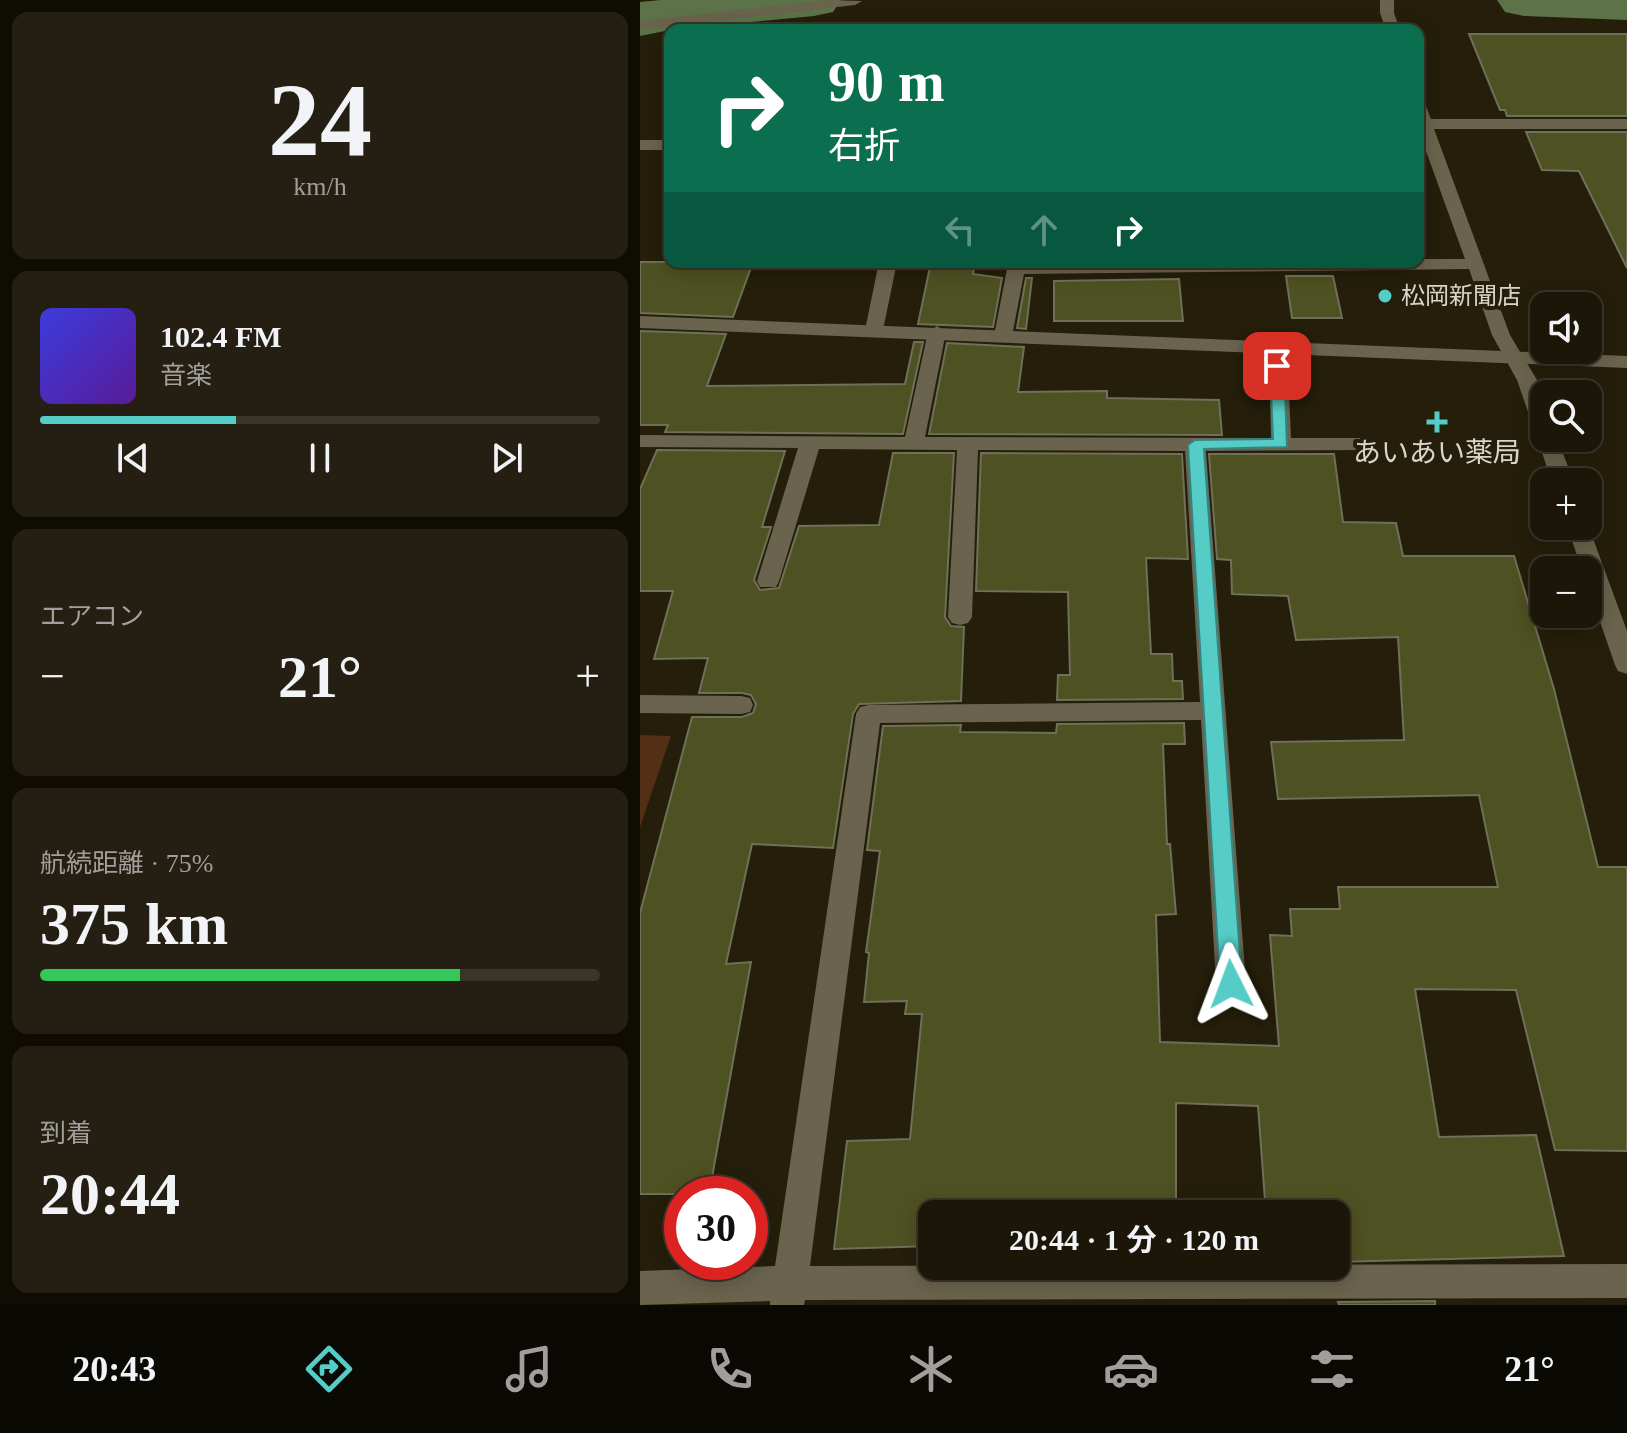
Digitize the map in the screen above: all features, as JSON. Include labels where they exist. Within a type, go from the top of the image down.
[{"type":"street","points":[[1387,0],[1391,24]]},
{"type":"street","points":[[640,25],[855,1]]},
{"type":"street","points":[[1424,124],[1627,124]]},
{"type":"street","points":[[1424,132],[1477,264],[1501,335],[1516,357],[1530,393]]},
{"type":"street","points":[[640,145],[664,145]]},
{"type":"street","points":[[1424,264],[1477,264]]},
{"type":"street","points":[[874,330],[887,268]]},
{"type":"street","points":[[1003,336],[1016,269],[1024,268]]},
{"type":"street","points":[[640,322],[1627,362]]},
{"type":"street","points":[[914,443],[937,332]]},
{"type":"street","points":[[1278,349],[1281,443]]},
{"type":"street","points":[[640,441],[1365,444]]},
{"type":"street","points":[[768,581],[810,443]]},
{"type":"street","points":[[960,617],[968,444]]},
{"type":"street","points":[[1195,445],[1231,984]]},
{"type":"street","points":[[1583,540],[1627,665]]},
{"type":"street","points":[[640,704],[741,705]]},
{"type":"street","points":[[789,1294],[869,714],[1215,711]]},
{"type":"street","points":[[640,1288],[789,1294],[1627,1281]]},
{"type":"shaded area","points":[[640,735],[671,736],[640,827]]},
{"type":"building","points":[[1469,34],[1627,34],[1627,116],[1507,116],[1505,110],[1500,110]]},
{"type":"building","points":[[1526,132],[1627,132],[1627,268],[1579,171],[1542,170]]},
{"type":"building","points":[[640,262],[664,262],[664,268],[751,268],[733,317],[640,313]]},
{"type":"building","points":[[930,268],[974,268],[973,274],[1002,278],[993,327],[918,324]]},
{"type":"building","points":[[1286,276],[1333,276],[1342,318],[1292,318]]},
{"type":"building","points":[[1026,278],[1032,278],[1026,329],[1017,328]]},
{"type":"building","points":[[1179,279],[1183,321],[1054,321],[1054,281]]},
{"type":"building","points":[[640,331],[726,334],[707,386],[905,384],[914,342],[923,342],[903,434],[665,432],[668,425],[640,425]]},
{"type":"building","points":[[947,343],[1024,347],[1018,392],[1107,391],[1107,398],[1219,400],[1222,435],[929,434]]},
{"type":"building","points":[[657,450],[785,451],[762,527],[771,527],[754,580],[760,590],[779,588],[799,526],[879,525],[893,453],[954,453],[945,617],[951,626],[964,627],[961,701],[859,704],[853,714],[833,848],[752,844],[726,964],[751,962],[712,1176],[664,1176],[664,1194],[640,1194],[640,913],[692,717],[742,717],[753,713],[756,704],[751,695],[742,693],[699,693],[708,658],[654,659],[673,591],[640,591],[640,489]]},
{"type":"building","points":[[981,453],[1182,454],[1188,559],[1146,558],[1151,654],[1172,654],[1173,681],[1182,681],[1183,699],[1057,700],[1058,675],[1070,675],[1068,592],[976,591]]},
{"type":"building","points":[[1209,454],[1334,454],[1343,522],[1396,523],[1403,556],[1514,556],[1530,609],[1530,628],[1536,628],[1554,689],[1598,867],[1627,867],[1627,1151],[1555,1150],[1516,990],[1415,989],[1439,1137],[1536,1135],[1564,1256],[1350,1262],[1350,1200],[1265,1200],[1258,1106],[1176,1103],[1176,1200],[918,1200],[918,1246],[834,1249],[847,1141],[910,1139],[922,1014],[905,1014],[907,1001],[864,1002],[869,953],[866,952],[880,851],[867,850],[883,726],[961,725],[960,732],[1056,733],[1057,724],[1184,723],[1185,744],[1163,744],[1167,844],[1170,844],[1176,914],[1156,915],[1160,1042],[1279,1046],[1270,935],[1292,936],[1290,909],[1340,909],[1338,887],[1498,887],[1479,795],[1278,799],[1271,742],[1404,740],[1398,637],[1296,640],[1288,596],[1232,594],[1231,560],[1217,559]]},
{"type":"building","points":[[1435,1301],[1435,1305],[1339,1305],[1338,1302]]},
{"type":"waterway","points":[[640,19],[814,0]]},
{"type":"waterway","points":[[1524,0],[1627,4]]},
{"type":"place","name":"松岡新聞店","points":[[1385,296]]},
{"type":"place","name":"あいあい薬局","points":[[1437,422]]},
{"type":"route","points":[[1231,984],[1195,445],[1281,443],[1277,366]]}]
